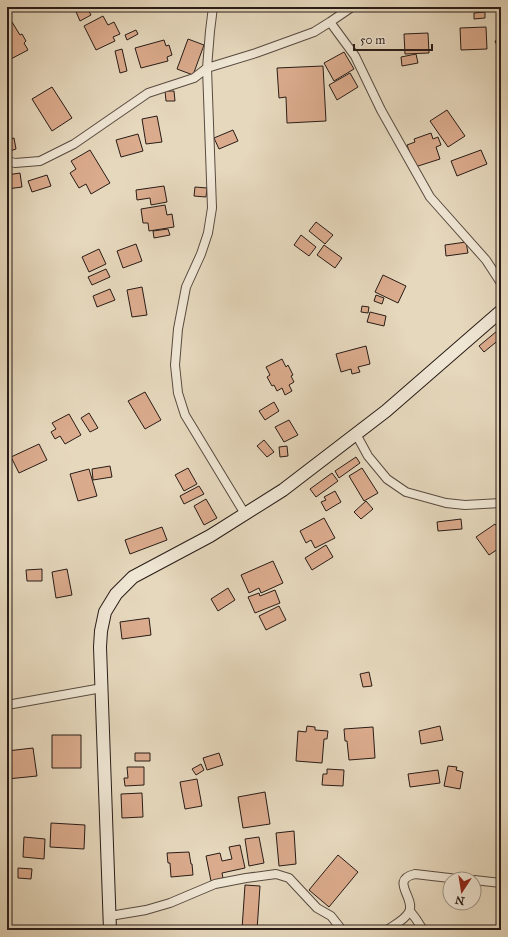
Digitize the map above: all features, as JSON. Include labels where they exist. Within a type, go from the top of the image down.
[{"type":"main road","points":[[110,930],[100,647],[101,631],[105,612],[116,594],[133,577],[210,536],[283,490],[386,411],[501,312]]},
{"type":"street","points":[[213,7],[207,68],[212,208],[208,233],[201,254],[186,287],[178,329],[175,365],[178,393],[185,415],[245,514]]},
{"type":"street","points":[[7,161],[15,163],[40,161],[74,144],[148,93],[194,78],[207,68],[256,53],[314,32],[352,7]]},
{"type":"street","points":[[330,22],[355,56],[381,110],[430,196],[486,260],[501,283]]},
{"type":"street","points":[[356,434],[368,456],[387,479],[406,492],[446,503],[465,505],[501,503]]},
{"type":"street","points":[[7,705],[102,688]]},
{"type":"street","points":[[110,916],[146,910],[170,903],[215,884],[276,874],[289,878],[317,908],[331,916],[342,930]]},
{"type":"street","points":[[387,930],[405,918],[410,911],[410,902],[403,887],[404,880],[408,875],[414,874],[442,877]]},
{"type":"street","points":[[482,881],[501,883]]},
{"type":"street","points":[[410,911],[423,930]]},
{"type":"building","points":[[74,7],[87,7],[91,15],[80,21]]},
{"type":"building","points":[[485,12],[485,18],[474,19],[474,13]]},
{"type":"building","points":[[103,16],[108,25],[114,22],[120,34],[113,37],[115,41],[96,50],[84,26]]},
{"type":"building","points":[[12,22],[20,35],[22,34],[26,41],[24,43],[28,50],[7,61],[7,25]]},
{"type":"building","points":[[486,27],[487,49],[461,50],[460,28]]},
{"type":"building","points":[[136,30],[138,34],[127,40],[125,35]]},
{"type":"building","points":[[428,33],[429,53],[405,54],[404,34]]},
{"type":"building","points":[[188,39],[204,45],[193,75],[177,69]]},
{"type":"building","points":[[501,39],[501,53],[500,53],[495,41]]},
{"type":"building","points":[[164,40],[166,46],[169,45],[172,55],[167,57],[168,61],[141,68],[135,48]]},
{"type":"building","points":[[122,49],[127,71],[120,73],[115,51]]},
{"type":"building","points":[[344,52],[354,69],[334,81],[324,63]]},
{"type":"building","points":[[416,54],[418,63],[402,66],[401,57]]},
{"type":"building","points":[[323,66],[326,121],[287,123],[286,97],[279,98],[277,68]]},
{"type":"building","points":[[350,73],[358,87],[337,100],[329,85]]},
{"type":"building","points":[[52,87],[72,118],[52,131],[32,99]]},
{"type":"building","points":[[165,91],[174,91],[175,101],[166,101]]},
{"type":"building","points":[[447,110],[465,136],[448,147],[430,121]]},
{"type":"building","points":[[157,116],[162,142],[146,144],[142,119]]},
{"type":"building","points":[[233,130],[238,141],[219,149],[214,138]]},
{"type":"building","points":[[431,133],[433,139],[438,137],[441,145],[436,147],[440,159],[415,167],[407,145],[415,142],[414,139]]},
{"type":"building","points":[[138,134],[143,151],[121,157],[116,140]]},
{"type":"building","points":[[14,138],[16,149],[7,152],[7,140]]},
{"type":"building","points":[[90,150],[110,183],[91,194],[86,184],[79,188],[70,173],[76,169],[71,161]]},
{"type":"building","points":[[481,150],[487,164],[457,176],[451,161]]},
{"type":"building","points":[[20,173],[22,187],[7,189],[7,175]]},
{"type":"building","points":[[47,175],[51,186],[32,192],[28,181]]},
{"type":"building","points":[[164,186],[167,202],[151,205],[150,198],[137,200],[136,190]]},
{"type":"building","points":[[195,187],[207,188],[206,197],[194,196]]},
{"type":"building","points":[[165,205],[167,215],[172,214],[174,227],[149,231],[148,223],[143,223],[141,209]]},
{"type":"building","points":[[316,222],[333,235],[325,244],[309,231]]},
{"type":"building","points":[[168,229],[170,235],[154,238],[153,231]]},
{"type":"building","points":[[301,235],[316,247],[309,256],[294,245]]},
{"type":"building","points":[[466,242],[468,253],[446,256],[445,245]]},
{"type":"building","points":[[136,244],[142,261],[123,268],[117,251]]},
{"type":"building","points":[[324,245],[342,258],[335,268],[317,255]]},
{"type":"building","points":[[99,249],[106,264],[89,272],[82,257]]},
{"type":"building","points":[[106,269],[110,277],[92,285],[88,277]]},
{"type":"building","points":[[383,275],[406,286],[398,303],[375,292]]},
{"type":"building","points":[[142,287],[147,315],[132,317],[127,290]]},
{"type":"building","points":[[110,289],[115,300],[97,307],[93,296]]},
{"type":"building","points":[[376,295],[384,298],[382,304],[374,301]]},
{"type":"building","points":[[362,306],[369,307],[368,313],[361,312]]},
{"type":"building","points":[[370,312],[386,316],[384,326],[367,322]]},
{"type":"building","points":[[497,331],[501,338],[484,352],[479,346]]},
{"type":"building","points":[[366,346],[370,364],[358,367],[360,372],[352,374],[351,369],[341,372],[336,354]]},
{"type":"building","points":[[282,359],[286,367],[288,365],[293,375],[291,376],[294,382],[289,385],[292,391],[285,395],[282,388],[277,391],[274,385],[272,386],[267,377],[270,375],[266,367]]},
{"type":"building","points":[[145,392],[161,420],[145,429],[128,401]]},
{"type":"building","points":[[274,402],[279,411],[265,420],[259,411]]},
{"type":"building","points":[[89,413],[98,428],[90,432],[81,418]]},
{"type":"building","points":[[69,414],[81,435],[65,444],[60,436],[55,439],[51,432],[56,429],[52,423]]},
{"type":"building","points":[[289,420],[298,435],[284,442],[275,427]]},
{"type":"building","points":[[264,440],[274,452],[267,457],[257,446]]},
{"type":"building","points":[[39,444],[47,460],[19,473],[11,457]]},
{"type":"building","points":[[287,446],[288,456],[280,457],[279,447]]},
{"type":"building","points":[[356,457],[360,463],[339,478],[335,471]]},
{"type":"building","points":[[110,466],[112,477],[93,480],[92,469]]},
{"type":"building","points":[[188,468],[197,484],[184,491],[175,475]]},
{"type":"building","points":[[362,468],[378,493],[364,501],[349,476]]},
{"type":"building","points":[[89,469],[97,496],[78,501],[70,474]]},
{"type":"building","points":[[332,473],[338,481],[316,497],[310,489]]},
{"type":"building","points":[[199,486],[204,494],[184,504],[180,496]]},
{"type":"building","points":[[335,491],[341,502],[326,511],[321,502],[326,500],[324,497]]},
{"type":"building","points":[[206,499],[217,518],[204,525],[194,506]]},
{"type":"building","points":[[366,501],[373,509],[361,519],[354,512]]},
{"type":"building","points":[[324,518],[335,538],[315,548],[311,540],[306,543],[300,531]]},
{"type":"building","points":[[461,519],[462,529],[438,531],[437,522]]},
{"type":"building","points":[[495,524],[501,531],[501,547],[489,555],[476,537]]},
{"type":"building","points":[[162,527],[167,540],[130,554],[125,540]]},
{"type":"building","points":[[326,545],[333,557],[312,570],[305,558]]},
{"type":"building","points":[[273,561],[283,583],[261,593],[259,588],[249,593],[241,575]]},
{"type":"building","points":[[42,569],[42,581],[27,581],[26,570]]},
{"type":"building","points":[[67,569],[72,595],[56,598],[52,572]]},
{"type":"building","points":[[228,588],[235,600],[218,611],[211,599]]},
{"type":"building","points":[[275,590],[280,603],[255,613],[248,597],[259,593],[260,596]]},
{"type":"building","points":[[279,606],[286,620],[266,630],[259,616]]},
{"type":"building","points":[[149,618],[151,635],[122,639],[120,622]]},
{"type":"building","points":[[369,672],[372,686],[363,687],[360,674]]},
{"type":"building","points":[[307,726],[315,727],[315,730],[328,731],[327,739],[324,739],[322,763],[296,761],[298,731],[306,732]]},
{"type":"building","points":[[440,726],[443,740],[421,744],[419,731]]},
{"type":"building","points":[[373,727],[375,758],[349,760],[344,729]]},
{"type":"building","points":[[52,735],[81,735],[81,768],[52,768]]},
{"type":"building","points":[[33,748],[37,776],[7,779],[7,751]]},
{"type":"building","points":[[135,753],[150,753],[150,761],[135,761]]},
{"type":"building","points":[[219,753],[223,765],[207,770],[203,758]]},
{"type":"building","points":[[201,764],[204,770],[196,775],[192,769]]},
{"type":"building","points":[[448,766],[457,767],[456,770],[463,772],[460,789],[444,786]]},
{"type":"building","points":[[127,767],[144,767],[144,785],[125,786],[124,778],[128,778]]},
{"type":"building","points":[[327,769],[344,770],[343,786],[322,785],[323,774],[327,774]]},
{"type":"building","points":[[438,770],[440,783],[410,787],[408,774]]},
{"type":"building","points":[[197,779],[202,806],[185,809],[180,782]]},
{"type":"building","points":[[265,792],[270,824],[243,828],[238,797]]},
{"type":"building","points":[[142,793],[143,817],[122,818],[121,794]]},
{"type":"building","points":[[51,823],[85,825],[84,849],[50,847]]},
{"type":"building","points":[[294,831],[296,864],[279,866],[276,833]]},
{"type":"building","points":[[24,837],[45,839],[44,859],[23,857]]},
{"type":"building","points":[[259,837],[264,863],[249,866],[245,839]]},
{"type":"building","points":[[240,845],[245,868],[222,873],[223,878],[211,881],[206,856],[220,853],[222,861],[232,859],[229,847]]},
{"type":"building","points":[[189,852],[193,875],[171,877],[170,863],[168,863],[167,853]]},
{"type":"building","points":[[338,855],[358,872],[329,907],[309,890]]},
{"type":"building","points":[[18,868],[32,869],[31,879],[18,878]]},
{"type":"building","points":[[245,885],[260,886],[257,930],[242,929]]}]
